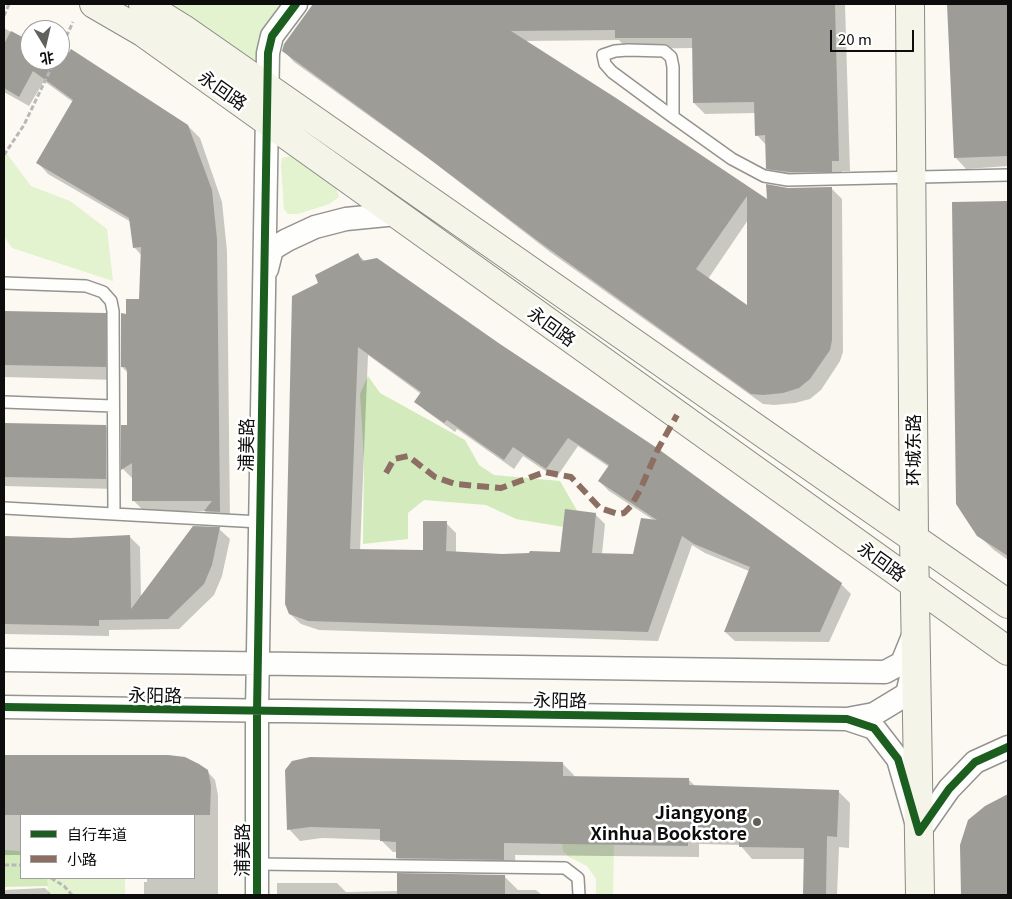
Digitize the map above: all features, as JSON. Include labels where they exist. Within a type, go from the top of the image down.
[{"type":"main road","name":"永回路","points":[[143,4],[185,30],[1008,604]]},
{"type":"main road","name":"环城东路","points":[[910,4],[914,539],[920,895]]},
{"type":"main road","name":"永回路","points":[[84,11],[144,33],[1008,651]]},
{"type":"street","name":"浦美路","points":[[257,895],[257,712],[268,53],[272,36],[296,4]]},
{"type":"street","points":[[264,277],[272,248],[316,226],[346,219],[397,214]]},
{"type":"street","name":"永阳路","points":[[4,660],[885,672],[902,662],[917,628]]},
{"type":"street","points":[[847,719],[874,714],[907,694],[917,655]]},
{"type":"street","points":[[851,672],[890,692],[905,713],[918,740]]},
{"type":"street","name":"永阳路","points":[[4,707],[847,719],[874,728],[898,758],[919,832]]},
{"type":"street","points":[[919,832],[949,789],[975,762],[1008,747]]},
{"type":"lane","points":[[673,117],[671,57],[664,51],[628,50],[615,51],[603,56],[605,64],[612,72],[673,117],[732,159],[764,176],[788,180],[1008,174]]},
{"type":"lane","points":[[4,283],[86,286],[103,292],[111,301],[113,311],[114,514]]},
{"type":"lane","points":[[4,402],[113,406]]},
{"type":"lane","points":[[4,508],[260,522]]},
{"type":"lane","points":[[975,762],[1008,754]]},
{"type":"lane","points":[[257,864],[565,868],[578,878],[580,895]]},
{"type":"path","points":[[4,16],[9,4]]},
{"type":"path","points":[[70,34],[84,11]]},
{"type":"path","points":[[4,155],[24,125],[50,70]]},
{"type":"path","points":[[4,865],[20,865]]},
{"type":"path","points":[[53,879],[64,886],[72,895]]},
{"type":"green space","points":[[166,4],[288,4],[259,59],[253,60],[200,23]]},
{"type":"green space","points":[[4,150],[31,186],[70,201],[107,229],[113,281],[12,248],[4,236]]},
{"type":"green space","points":[[290,156],[298,159],[335,185],[339,197],[329,204],[298,214],[288,214],[284,209],[281,165],[282,158]]},
{"type":"green space","points":[[368,376],[380,393],[465,440],[479,465],[494,475],[560,481],[579,514],[564,527],[516,519],[486,505],[424,500],[408,513],[408,539],[363,544],[364,462],[360,394]]},
{"type":"green space","points":[[562,843],[614,845],[613,895],[596,895],[596,879],[587,866],[569,857],[563,851]]},
{"type":"green space","points":[[4,850],[20,851],[20,879],[47,879],[48,886],[4,887]]},
{"type":"green space","points":[[47,879],[125,879],[125,895],[48,895]]},
{"type":"building","points":[[313,4],[835,4],[839,161],[832,161],[832,172],[789,172],[766,169],[765,135],[755,136],[754,102],[693,103],[692,38],[615,38],[615,30],[511,31],[616,98],[767,199],[766,184],[788,188],[832,187],[832,340],[830,350],[810,379],[799,388],[783,393],[751,394],[538,241],[282,51],[284,44]],"holes":[[[747,196],[747,305],[696,269]]]},
{"type":"building","points":[[947,4],[1008,4],[1008,156],[954,158]]},
{"type":"building","points":[[11,31],[20,36],[20,70],[70,70],[71,49],[188,125],[212,190],[217,239],[220,512],[204,511],[212,501],[132,501],[132,463],[121,470],[121,425],[127,425],[127,370],[125,367],[121,367],[121,313],[126,314],[126,299],[139,299],[141,247],[133,248],[129,218],[36,163],[73,100],[33,71],[19,97],[4,88],[4,44]]},
{"type":"building","points":[[1008,201],[1008,556],[977,536],[956,504],[952,202]]},
{"type":"building","points":[[358,253],[362,261],[377,258],[500,344],[657,448],[842,583],[820,632],[724,632],[750,567],[694,544],[682,536],[648,632],[308,621],[289,614],[285,604],[292,296],[318,283],[315,275]],"holes":[[[358,347],[421,392],[414,402],[444,423],[447,420],[504,460],[513,447],[546,469],[568,438],[609,465],[598,481],[657,520],[641,518],[633,554],[592,553],[596,513],[565,509],[560,552],[530,551],[529,553],[502,554],[446,551],[447,521],[423,521],[423,550],[350,549]]]},
{"type":"building","points":[[4,311],[106,313],[106,367],[4,365]]},
{"type":"building","points":[[4,423],[106,425],[106,479],[4,477]]},
{"type":"building","points":[[193,526],[220,527],[212,565],[204,584],[168,619],[99,620],[99,626],[4,624],[4,536],[70,538],[130,535],[131,609]]},
{"type":"building","points":[[4,755],[168,755],[185,757],[208,770],[211,786],[210,815],[4,815]]},
{"type":"building","points":[[310,757],[563,762],[563,776],[689,778],[689,785],[839,790],[837,837],[827,836],[826,895],[803,895],[804,848],[739,847],[739,834],[688,833],[688,846],[504,843],[504,860],[396,858],[396,842],[380,841],[380,829],[310,827],[287,830],[285,770],[292,761]]},
{"type":"building","points":[[1008,794],[1008,895],[961,895],[960,845],[968,820],[985,806]]},
{"type":"building","points":[[397,873],[505,875],[505,895],[397,895]]},
{"type":"marked path","points":[[386,473],[394,459],[408,456],[435,477],[455,484],[501,488],[545,472],[571,477],[600,508],[618,514],[624,513],[631,506],[640,490],[658,449],[677,415]]},
{"type":"cycle path","points":[[257,895],[257,711],[268,53],[272,36],[296,4]]},
{"type":"cycle path","points":[[4,707],[847,719],[874,728],[898,759],[919,832],[949,789],[975,762],[1008,747]]},
{"type":"place","name":"Jiangyong Xinhua Bookstore","points":[[757,822]]}]
